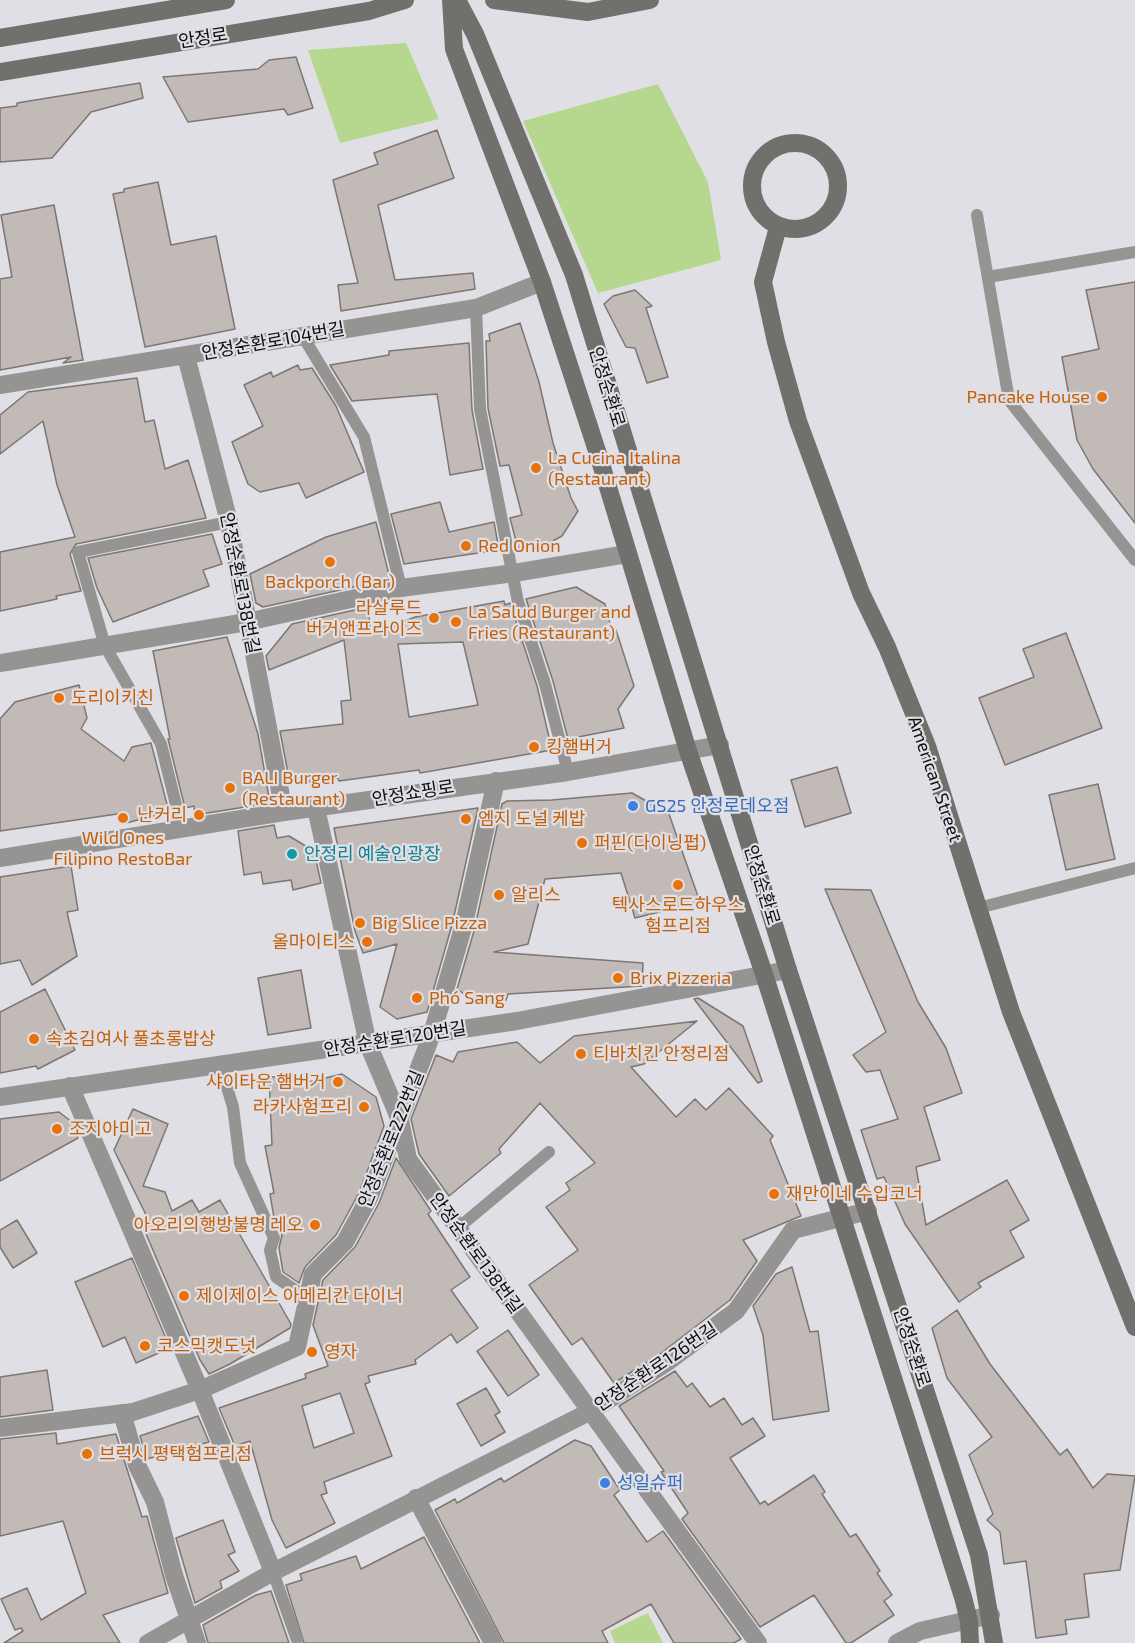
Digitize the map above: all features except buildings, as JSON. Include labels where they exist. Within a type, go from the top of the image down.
[{"type":"main road","name":"안정로","points":[[0,38],[226,0]]},
{"type":"main road","name":"안정로","points":[[0,72],[369,10],[405,0]]},
{"type":"main road","name":"안정순환로","points":[[451,0],[454,49],[542,282],[598,454],[688,751],[764,974],[969,1621],[970,1643]]},
{"type":"main road","name":"안정순환로","points":[[457,0],[476,34],[574,275],[652,536],[720,745],[788,970],[979,1555],[994,1643]]},
{"type":"main road","points":[[494,0],[588,12],[650,0]]},
{"type":"main road","points":[[788,143],[802,143],[816,148],[827,157],[835,169],[838,183],[834,204],[821,220],[809,227],[778,227],[759,209],[753,196],[752,182],[755,168],[763,156],[775,147],[788,143]]},
{"type":"main road","name":"American Street","points":[[778,227],[763,282],[776,342],[798,421],[861,593],[887,647],[927,747],[1011,1012],[1135,1327]]},
{"type":"street","name":"안정순환로104번길","points":[[0,385],[186,356],[302,334],[476,308],[542,282]]},
{"type":"street","name":"안정순환로138번길","points":[[186,356],[229,522],[284,812]]},
{"type":"street","points":[[0,663],[248,622],[401,588],[514,573],[627,554]]},
{"type":"street","name":"안정쇼핑로","points":[[0,858],[284,812],[568,772],[720,745]]},
{"type":"street","name":"안정순환로222번길","points":[[0,1428],[122,1413],[200,1390],[297,1347],[313,1274],[345,1242],[369,1198],[432,1034],[463,928],[496,781]]},
{"type":"street","name":"안정순환로138번길","points":[[316,808],[368,1044],[400,1120],[408,1159],[758,1643]]},
{"type":"street","name":"안정순환로120번길","points":[[0,1097],[517,1021],[788,970]]},
{"type":"street","points":[[70,1086],[200,1390],[273,1572]]},
{"type":"street","name":"안정순환로126번길","points":[[148,1643],[273,1572],[591,1411],[666,1363],[736,1311],[793,1230],[868,1211]]},
{"type":"street","points":[[122,1413],[137,1465],[155,1502],[174,1575],[197,1643]]},
{"type":"street","points":[[416,1498],[493,1643]]},
{"type":"street","points":[[897,1643],[920,1631],[991,1615]]},
{"type":"lane","points":[[977,215],[1009,400],[1135,560]]},
{"type":"lane","points":[[987,277],[1135,252]]},
{"type":"lane","points":[[476,308],[480,409],[518,602],[545,684],[568,772]]},
{"type":"lane","points":[[302,334],[364,437],[401,588]]},
{"type":"lane","points":[[182,829],[161,744],[105,646],[78,552],[229,522]]},
{"type":"lane","points":[[978,908],[1135,868]]},
{"type":"lane","points":[[224,1064],[223,1074],[233,1107],[240,1163],[274,1238],[270,1250],[276,1277],[308,1299]]},
{"type":"lane","points":[[458,1228],[549,1152]]},
{"type":"lane","points":[[273,1572],[297,1640]]},
{"type":"green space","points":[[406,43],[439,119],[340,143],[308,50]]},
{"type":"green space","points":[[658,84],[708,182],[721,260],[598,293],[523,121]]},
{"type":"green space","points":[[648,1613],[663,1643],[615,1643],[610,1631]]},
{"type":"place","name":"Pancake House","points":[[1102,397]]},
{"type":"place","name":"La Cucina Italina (Restaurant)","points":[[536,468]]},
{"type":"place","name":"Red Onion","points":[[466,546]]},
{"type":"place","name":"Backporch (Bar)","points":[[330,562]]},
{"type":"place","name":"라살루드 버거앤프라이즈","points":[[434,618]]},
{"type":"place","name":"La Salud Burger and Fries (Restaurant)","points":[[456,622]]},
{"type":"place","name":"도리이키친","points":[[59,698]]},
{"type":"place","name":"킹햄버거","points":[[534,747]]},
{"type":"place","name":"BALI Burger (Restaurant)","points":[[230,788]]},
{"type":"place","name":"GS25 안정로데오점","points":[[633,806]]},
{"type":"place","name":"난커리","points":[[199,815]]},
{"type":"place","name":"Wild Ones Filipino RestoBar","points":[[123,818]]},
{"type":"place","name":"엠지 도널 케밥","points":[[466,819]]},
{"type":"place","name":"퍼핀(다이닝펍)","points":[[582,843]]},
{"type":"place","name":"안정리 예술인광장","points":[[292,854]]},
{"type":"place","name":"텍사스로드하우스 험프리점","points":[[678,885]]},
{"type":"place","name":"알리스","points":[[499,895]]},
{"type":"place","name":"Big Slice Pizza","points":[[360,923]]},
{"type":"place","name":"올마이티스","points":[[367,942]]},
{"type":"place","name":"Brix Pizzeria","points":[[618,978]]},
{"type":"place","name":"Phó Sang","points":[[417,998]]},
{"type":"place","name":"속초김여사 풀초롱밥상","points":[[34,1039]]},
{"type":"place","name":"티바치킨 안정리점","points":[[581,1054]]},
{"type":"place","name":"샤이타운 햄버거","points":[[338,1082]]},
{"type":"place","name":"라카사험프리","points":[[364,1107]]},
{"type":"place","name":"조지아미고","points":[[57,1129]]},
{"type":"place","name":"재만이네 수입코너","points":[[774,1194]]},
{"type":"place","name":"아오리의행방불명 레오","points":[[315,1225]]},
{"type":"place","name":"제이제이스 아메리칸 다이너","points":[[184,1296]]},
{"type":"place","name":"코스믹캣도넛","points":[[145,1346]]},
{"type":"place","name":"영자","points":[[312,1352]]},
{"type":"place","name":"브럭시 평택험프리점","points":[[87,1454]]},
{"type":"place","name":"성일슈퍼","points":[[605,1483]]}]
